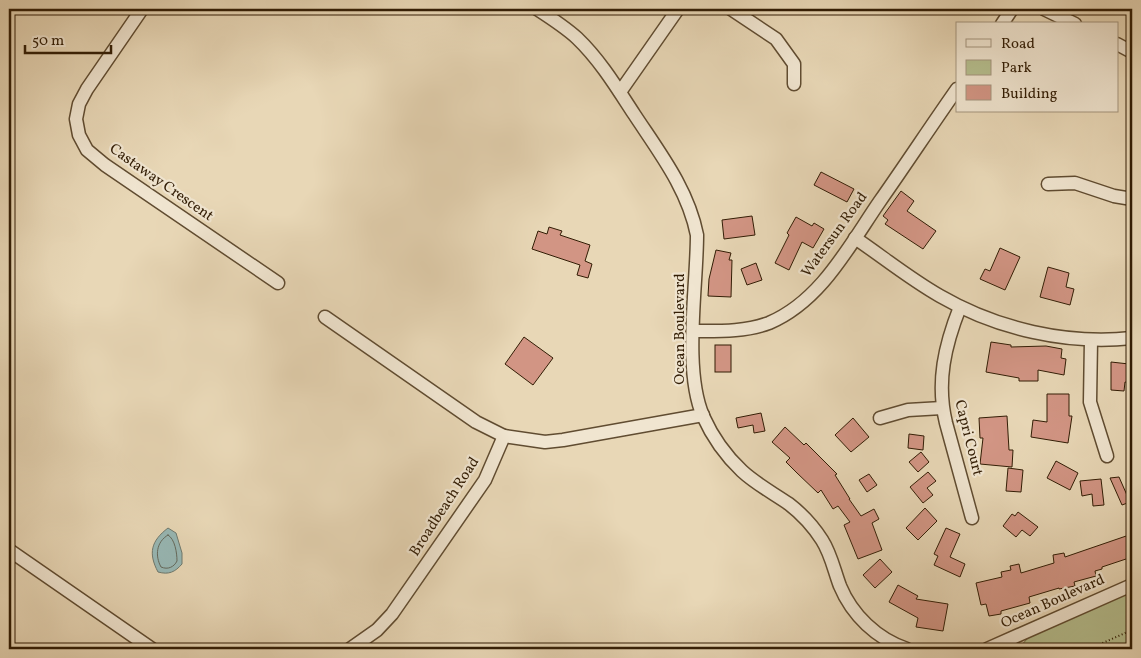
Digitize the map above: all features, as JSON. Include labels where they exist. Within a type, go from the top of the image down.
[{"type":"street","name":"Castaway Crescent","points":[[142,9],[87,88],[79,104],[76,120],[79,135],[87,150],[105,165],[278,284]]},
{"type":"street","name":"Ocean Boulevard","points":[[537,9],[577,39],[593,55],[620,92],[683,193],[694,223],[697,247],[694,373],[703,415],[718,443],[743,473],[790,505],[814,529],[830,555],[845,596],[860,618],[872,630],[907,649]]},
{"type":"street","points":[[620,92],[678,9]]},
{"type":"street","points":[[731,9],[776,39],[794,64],[794,84]]},
{"type":"street","points":[[1003,22],[1012,9]]},
{"type":"street","points":[[1044,9],[1071,22]]},
{"type":"street","points":[[1118,45],[1132,52]]},
{"type":"street","name":"Watersun Road","points":[[694,331],[739,330],[768,323],[798,306],[821,285],[956,89]]},
{"type":"street","points":[[1048,184],[1075,183],[1114,196],[1132,199]]},
{"type":"street","points":[[855,238],[922,285],[960,307],[1001,323],[1048,335],[1091,340],[1132,338]]},
{"type":"street","name":"Capri Court","points":[[960,307],[949,335],[944,358],[941,381],[942,408],[972,518]]},
{"type":"street","points":[[325,317],[476,422],[504,436],[545,442],[703,415]]},
{"type":"street","points":[[1091,340],[1090,402],[1107,456]]},
{"type":"street","points":[[880,418],[908,410],[942,408]]},
{"type":"street","name":"Broadbeach Road","points":[[350,649],[377,630],[392,614],[485,480],[504,436]]},
{"type":"street","points":[[9,550],[152,649]]},
{"type":"street","name":"Ocean Boulevard","points":[[987,649],[1132,585]]},
{"type":"path","points":[[1094,649],[1098,645],[1132,630]]},
{"type":"green space","points":[[1132,585],[1132,649],[1018,649],[1038,627]]},
{"type":"water","points":[[168,528],[176,533],[182,553],[182,564],[172,572],[162,573],[158,572],[152,553],[158,538]]},
{"type":"building","points":[[821,172],[854,189],[847,202],[814,185]]},
{"type":"building","points":[[901,191],[914,201],[907,211],[936,231],[923,249],[885,224],[888,220],[883,216]]},
{"type":"building","points":[[752,216],[755,235],[724,239],[722,220]]},
{"type":"building","points":[[796,217],[812,226],[814,223],[824,229],[813,248],[802,242],[789,270],[775,263],[789,235],[787,233]]},
{"type":"building","points":[[549,227],[562,231],[560,235],[590,245],[585,261],[592,264],[588,278],[577,275],[580,265],[532,249],[538,231],[547,234]]},
{"type":"building","points":[[1000,248],[1020,257],[1005,290],[980,279],[985,269],[990,271]]},
{"type":"building","points":[[716,250],[731,253],[729,260],[732,260],[731,297],[708,296],[709,279]]},
{"type":"building","points":[[756,263],[762,280],[747,285],[741,269]]},
{"type":"building","points":[[1048,267],[1069,273],[1066,287],[1074,289],[1070,305],[1040,297]]},
{"type":"building","points":[[524,337],[553,358],[533,385],[505,364]]},
{"type":"building","points":[[991,342],[1011,345],[1011,347],[1046,346],[1062,349],[1061,358],[1066,359],[1064,375],[1038,370],[1038,381],[1019,381],[1019,378],[986,372]]},
{"type":"building","points":[[715,345],[731,345],[731,372],[715,372]]},
{"type":"building","points":[[1111,362],[1129,364],[1129,371],[1132,371],[1132,383],[1125,382],[1124,391],[1111,390]]},
{"type":"building","points":[[1047,394],[1069,394],[1069,416],[1072,416],[1068,443],[1031,437],[1033,420],[1047,422]]},
{"type":"building","points":[[761,413],[765,431],[754,433],[753,425],[738,428],[736,418]]},
{"type":"building","points":[[1007,416],[1009,450],[1013,450],[1012,467],[980,464],[983,438],[980,438],[979,418]]},
{"type":"building","points":[[853,418],[869,437],[851,452],[835,435]]},
{"type":"building","points":[[785,427],[804,445],[806,443],[837,474],[835,475],[861,516],[874,509],[879,519],[872,523],[882,550],[858,559],[844,525],[850,522],[838,506],[833,509],[821,490],[818,493],[786,462],[790,458],[772,442]]},
{"type":"building","points":[[909,434],[924,436],[923,450],[908,448]]},
{"type":"building","points":[[921,452],[929,462],[918,472],[909,462]]},
{"type":"building","points":[[1056,461],[1078,473],[1070,490],[1047,478]]},
{"type":"building","points":[[1008,468],[1023,470],[1021,492],[1006,491]]},
{"type":"building","points":[[928,472],[936,481],[927,488],[933,495],[923,503],[910,487]]},
{"type":"building","points":[[869,474],[877,485],[867,492],[859,480]]},
{"type":"building","points":[[1119,477],[1130,502],[1122,505],[1110,478]]},
{"type":"building","points":[[1101,479],[1104,505],[1093,506],[1092,494],[1082,496],[1080,481]]},
{"type":"building","points":[[925,508],[937,521],[918,540],[906,528]]},
{"type":"building","points":[[1018,512],[1038,527],[1030,536],[1022,530],[1016,537],[1003,526],[1012,514],[1015,516]]},
{"type":"building","points":[[946,528],[960,534],[950,557],[965,564],[960,577],[934,565],[938,556],[934,554]]},
{"type":"building","points":[[1132,534],[1132,557],[1102,567],[1102,569],[1095,571],[1096,576],[1074,582],[1075,586],[1059,588],[1029,597],[1030,603],[1001,611],[1001,614],[989,616],[986,604],[981,605],[976,583],[1002,577],[1001,572],[1011,570],[1010,566],[1019,564],[1021,573],[1054,563],[1053,555],[1064,553],[1065,557]]},
{"type":"building","points":[[880,559],[892,572],[875,588],[863,575]]},
{"type":"building","points":[[898,585],[918,596],[916,599],[948,604],[943,631],[916,627],[918,618],[889,602]]}]
